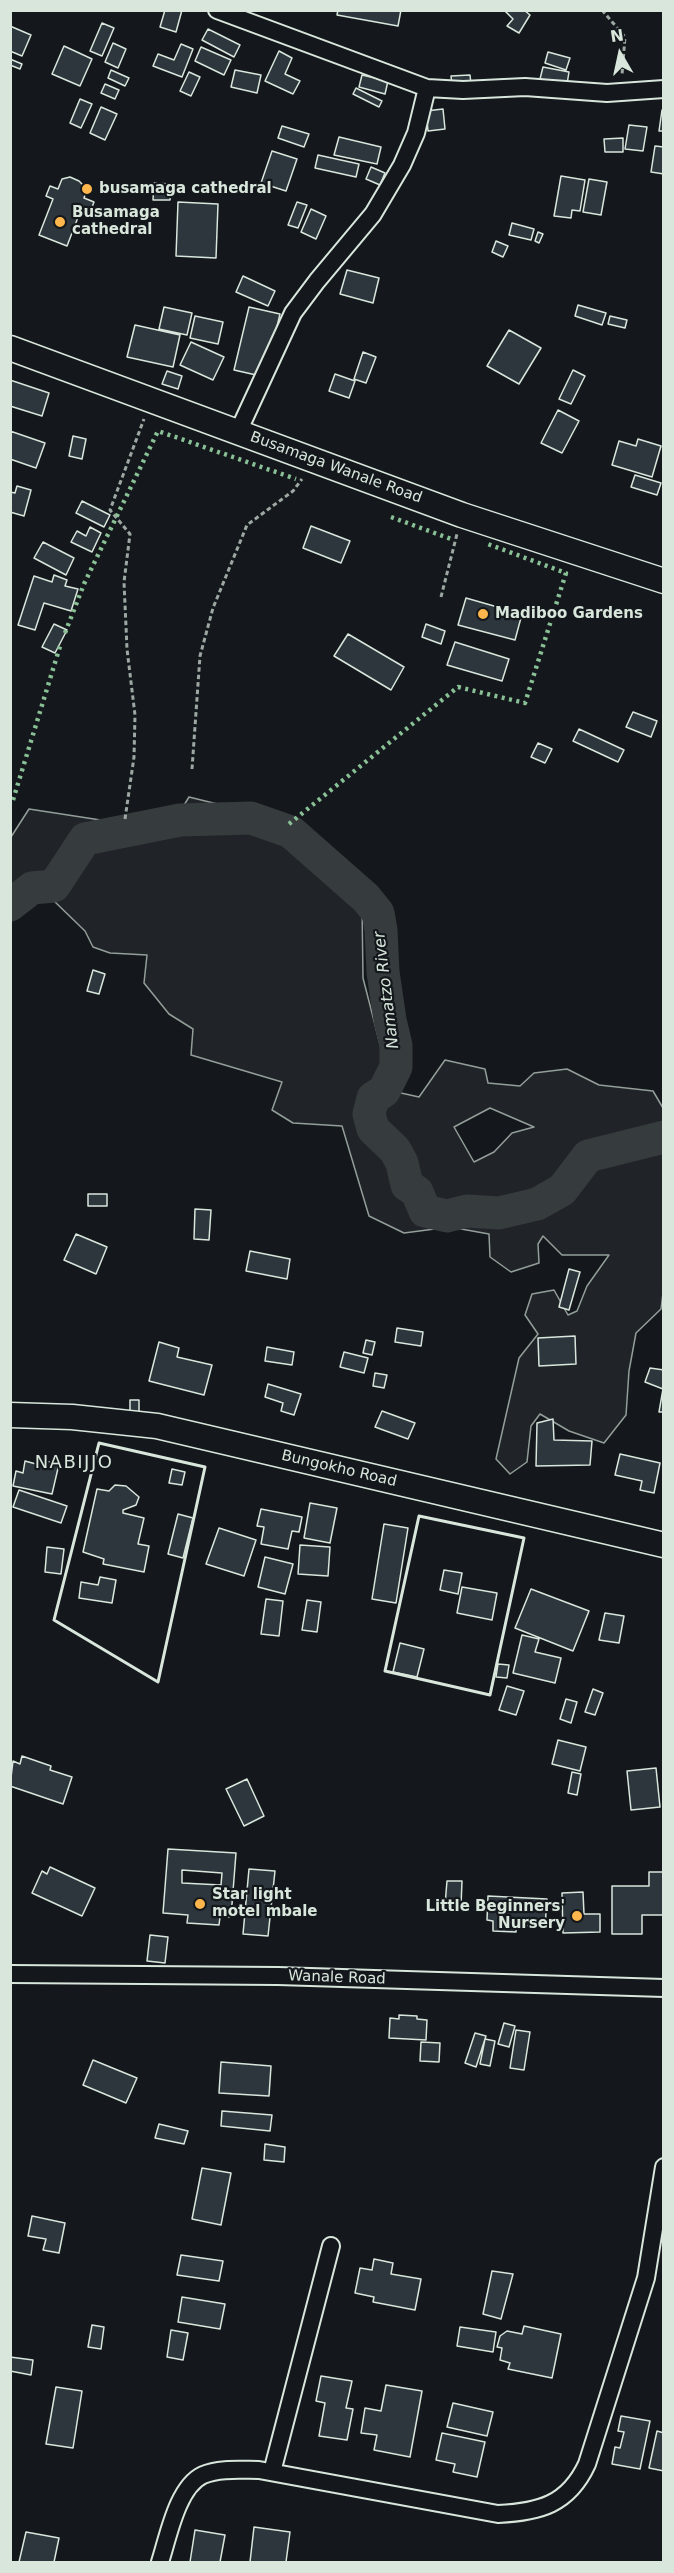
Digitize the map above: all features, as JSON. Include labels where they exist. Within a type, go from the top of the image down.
[{"type":"street","points":[[217,10],[427,88],[463,90],[525,87],[621,92],[663,89]]},
{"type":"street","points":[[238,432],[293,313],[367,223],[402,165],[416,133],[427,88]]},
{"type":"street","name":"Busamaga Wanale Road","points":[[10,348],[462,515],[663,581]]},
{"type":"street","name":"Bungokho Road","points":[[10,1415],[72,1417],[157,1426],[663,1545]]},
{"type":"street","name":"Wanale Road","points":[[10,1974],[279,1976],[663,1988]]},
{"type":"street","points":[[160,2562],[186,2489],[202,2476],[229,2470],[272,2472],[498,2514],[529,2513],[552,2504],[572,2490],[586,2464],[646,2278],[663,2167]]},
{"type":"street","points":[[272,2472],[331,2246]]},
{"type":"path","points":[[602,10],[625,37],[621,92]]},
{"type":"path","points":[[124,819],[134,757],[135,715],[127,650],[124,582],[130,534],[110,510],[151,400]]},
{"type":"path","points":[[192,769],[200,656],[213,608],[247,525],[293,491],[315,460]]},
{"type":"path","points":[[441,597],[462,515]]},
{"type":"shaded area","points":[[189,797],[274,818],[298,830],[335,859],[362,904],[363,978],[392,1091],[419,1097],[445,1060],[485,1069],[488,1083],[520,1086],[534,1073],[567,1069],[599,1085],[653,1091],[663,1108],[663,1293],[661,1309],[636,1333],[629,1371],[626,1415],[604,1443],[569,1431],[540,1414],[531,1426],[527,1462],[510,1474],[496,1459],[519,1358],[538,1334],[525,1315],[532,1294],[554,1290],[568,1315],[577,1311],[587,1286],[609,1255],[562,1255],[543,1236],[538,1244],[539,1263],[511,1272],[490,1257],[489,1234],[450,1227],[404,1233],[369,1216],[342,1126],[293,1123],[272,1110],[282,1082],[191,1055],[193,1029],[169,1014],[144,983],[147,955],[110,953],[93,947],[85,931],[54,901],[30,898],[11,913],[11,837],[29,809],[167,833]],"holes":[[[490,1108],[534,1127],[512,1133],[494,1152],[474,1162],[454,1127]]]},
{"type":"building","points":[[165,10],[182,10],[176,32],[160,27]]},
{"type":"building","points":[[338,10],[401,10],[398,26],[337,15]]},
{"type":"building","points":[[504,10],[524,10],[530,15],[519,33],[507,26],[513,19]]},
{"type":"building","points":[[102,23],[114,28],[102,56],[90,51]]},
{"type":"building","points":[[10,26],[31,35],[22,56],[10,51]]},
{"type":"building","points":[[208,29],[240,45],[234,57],[202,40]]},
{"type":"building","points":[[113,43],[126,49],[118,68],[105,62]]},
{"type":"building","points":[[181,44],[193,49],[182,77],[153,66],[158,54],[174,60]]},
{"type":"building","points":[[64,46],[92,59],[80,86],[52,74]]},
{"type":"building","points":[[201,47],[231,60],[224,75],[195,61]]},
{"type":"building","points":[[279,51],[292,58],[285,74],[300,81],[293,94],[265,81]]},
{"type":"building","points":[[548,52],[570,58],[566,70],[545,63]]},
{"type":"building","points":[[10,59],[22,64],[20,69],[10,65]]},
{"type":"building","points":[[543,67],[569,72],[567,84],[540,79]]},
{"type":"building","points":[[111,70],[129,78],[125,86],[108,78]]},
{"type":"building","points":[[235,70],[261,75],[257,93],[231,87]]},
{"type":"building","points":[[189,72],[200,77],[191,96],[180,91]]},
{"type":"building","points":[[362,75],[388,81],[385,94],[359,87]]},
{"type":"building","points":[[470,75],[471,84],[452,86],[451,76]]},
{"type":"building","points":[[105,84],[119,90],[115,99],[101,93]]},
{"type":"building","points":[[356,88],[382,101],[379,107],[353,94]]},
{"type":"building","points":[[80,99],[92,104],[81,128],[70,123]]},
{"type":"building","points":[[101,107],[117,114],[105,140],[90,133]]},
{"type":"building","points":[[443,109],[445,129],[428,131],[426,111]]},
{"type":"building","points":[[662,110],[664,110],[664,131],[659,131]]},
{"type":"building","points":[[629,125],[647,127],[643,151],[625,149]]},
{"type":"building","points":[[282,126],[309,134],[304,147],[278,138]]},
{"type":"building","points":[[339,137],[381,147],[377,164],[334,155]]},
{"type":"building","points":[[623,138],[623,152],[605,152],[604,139]]},
{"type":"building","points":[[655,146],[664,147],[664,174],[651,172]]},
{"type":"building","points":[[272,151],[297,159],[286,191],[261,183]]},
{"type":"building","points":[[318,155],[359,164],[356,177],[315,168]]},
{"type":"building","points":[[371,167],[385,173],[380,185],[366,179]]},
{"type":"building","points":[[561,176],[585,180],[580,211],[572,210],[571,218],[554,216]]},
{"type":"building","name":"Busamaga cathedral","points":[[70,177],[79,181],[87,189],[84,198],[94,202],[91,210],[82,207],[67,246],[39,235],[53,199],[46,196],[50,186],[58,189],[62,179]]},
{"type":"building","points":[[589,179],[607,182],[601,215],[583,212]]},
{"type":"building","points":[[154,183],[171,184],[170,200],[153,200]]},
{"type":"building","points":[[178,202],[218,204],[216,258],[176,256]]},
{"type":"building","points":[[297,202],[307,205],[298,228],[288,225]]},
{"type":"building","points":[[311,209],[326,216],[316,239],[301,232]]},
{"type":"building","points":[[512,223],[534,229],[531,240],[509,235]]},
{"type":"building","points":[[538,232],[543,234],[539,243],[535,241]]},
{"type":"building","points":[[496,241],[508,246],[503,257],[492,252]]},
{"type":"building","points":[[347,270],[379,278],[373,303],[340,294]]},
{"type":"building","points":[[243,276],[275,291],[268,306],[236,292]]},
{"type":"building","points":[[578,305],[606,313],[602,325],[575,316]]},
{"type":"building","points":[[164,307],[192,313],[187,335],[159,329]]},
{"type":"building","points":[[249,307],[280,314],[265,377],[234,370]]},
{"type":"building","points":[[195,316],[223,322],[218,344],[190,338]]},
{"type":"building","points":[[610,316],[627,320],[625,328],[608,324]]},
{"type":"building","points":[[135,325],[180,335],[173,367],[127,357]]},
{"type":"building","points":[[509,330],[541,348],[519,384],[487,366]]},
{"type":"building","points":[[191,342],[224,357],[213,380],[180,365]]},
{"type":"building","points":[[363,352],[376,357],[366,383],[354,379]]},
{"type":"building","points":[[573,370],[585,376],[571,404],[559,399]]},
{"type":"building","points":[[167,371],[182,376],[178,389],[162,384]]},
{"type":"building","points":[[335,374],[355,381],[349,398],[329,391]]},
{"type":"building","points":[[10,380],[49,393],[42,416],[10,406]]},
{"type":"building","points":[[558,410],[579,421],[562,453],[541,443]]},
{"type":"building","points":[[10,431],[45,443],[36,468],[10,459]]},
{"type":"building","points":[[73,436],[86,439],[82,459],[69,456]]},
{"type":"building","points":[[638,439],[661,446],[652,477],[612,465],[619,441],[636,446]]},
{"type":"building","points":[[635,475],[661,483],[657,495],[631,487]]},
{"type":"building","points":[[17,486],[31,490],[24,516],[10,512],[10,492],[15,493]]},
{"type":"building","points":[[82,501],[110,515],[104,527],[76,513]]},
{"type":"building","points":[[311,526],[350,541],[341,563],[303,548]]},
{"type":"building","points":[[90,527],[101,533],[92,552],[71,542],[77,531],[86,536]]},
{"type":"building","points":[[43,542],[74,558],[66,575],[34,558]]},
{"type":"building","points":[[54,575],[67,580],[65,586],[78,589],[71,611],[44,603],[35,630],[18,625],[34,576],[52,582]]},
{"type":"building","points":[[466,598],[522,614],[515,640],[458,625]]},
{"type":"building","points":[[54,624],[67,630],[55,653],[42,647]]},
{"type":"building","points":[[426,624],[445,631],[441,644],[422,637]]},
{"type":"building","points":[[348,634],[404,667],[391,690],[334,656]]},
{"type":"building","points":[[455,642],[509,659],[502,681],[447,665]]},
{"type":"building","points":[[633,712],[657,721],[651,737],[626,727]]},
{"type":"building","points":[[579,729],[624,750],[618,762],[573,741]]},
{"type":"building","points":[[538,743],[552,749],[545,763],[531,757]]},
{"type":"building","points":[[93,970],[105,974],[99,994],[87,991]]},
{"type":"building","points":[[88,1194],[107,1194],[107,1206],[88,1206]]},
{"type":"building","points":[[195,1209],[211,1210],[209,1240],[194,1239]]},
{"type":"building","points":[[76,1234],[107,1247],[96,1274],[64,1260]]},
{"type":"building","points":[[250,1251],[290,1259],[287,1279],[246,1271]]},
{"type":"building","points":[[569,1269],[580,1272],[569,1310],[559,1307]]},
{"type":"building","points":[[397,1328],[423,1332],[421,1346],[395,1342]]},
{"type":"building","points":[[575,1336],[576,1364],[539,1366],[538,1338]]},
{"type":"building","points":[[366,1340],[375,1342],[372,1355],[363,1353]]},
{"type":"building","points":[[159,1342],[179,1348],[177,1357],[212,1365],[204,1395],[149,1381]]},
{"type":"building","points":[[267,1347],[294,1352],[292,1365],[265,1361]]},
{"type":"building","points":[[344,1352],[368,1358],[364,1373],[340,1367]]},
{"type":"building","points":[[650,1368],[664,1370],[664,1412],[659,1412],[663,1389],[645,1382]]},
{"type":"building","points":[[375,1373],[387,1375],[384,1388],[373,1386]]},
{"type":"building","points":[[268,1384],[301,1394],[294,1415],[281,1411],[283,1403],[265,1397]]},
{"type":"building","points":[[130,1400],[139,1400],[139,1419],[130,1419]]},
{"type":"building","points":[[382,1411],[415,1423],[408,1439],[375,1427]]},
{"type":"building","points":[[553,1419],[554,1440],[592,1441],[590,1465],[536,1466],[537,1423]]},
{"type":"building","points":[[620,1454],[660,1463],[654,1493],[640,1490],[642,1481],[615,1475]]},
{"type":"building","points":[[37,1459],[59,1464],[52,1494],[13,1486],[16,1471],[23,1473],[25,1461],[36,1464]]},
{"type":"building","points":[[172,1469],[185,1472],[182,1485],[169,1483]]},
{"type":"building","points":[[115,1485],[126,1486],[139,1497],[136,1505],[123,1510],[123,1513],[144,1518],[138,1544],[149,1546],[144,1572],[103,1564],[104,1559],[83,1552],[97,1489],[109,1491]]},
{"type":"building","points":[[19,1490],[67,1506],[61,1523],[13,1507]]},
{"type":"building","points":[[310,1503],[337,1508],[330,1543],[304,1538]]},
{"type":"building","points":[[261,1509],[302,1517],[299,1532],[292,1531],[288,1549],[261,1544],[264,1527],[257,1526]]},
{"type":"building","points":[[178,1514],[193,1518],[183,1558],[168,1554]]},
{"type":"building","points":[[384,1524],[408,1528],[396,1603],[372,1599]]},
{"type":"building","points":[[219,1528],[256,1540],[244,1576],[206,1564]]},
{"type":"building","points":[[300,1545],[330,1547],[328,1576],[298,1574]]},
{"type":"building","points":[[47,1547],[64,1549],[61,1574],[45,1572]]},
{"type":"building","points":[[265,1557],[293,1564],[285,1594],[258,1587]]},
{"type":"building","points":[[444,1570],[462,1573],[458,1594],[440,1590]]},
{"type":"building","points":[[100,1577],[116,1580],[112,1603],[79,1598],[81,1582],[98,1585]]},
{"type":"building","points":[[462,1587],[497,1593],[492,1620],[457,1613]]},
{"type":"building","points":[[531,1589],[589,1611],[573,1651],[515,1628]]},
{"type":"building","points":[[266,1599],[283,1601],[279,1636],[261,1634]]},
{"type":"building","points":[[307,1600],[321,1602],[317,1632],[302,1630]]},
{"type":"building","points":[[605,1613],[624,1616],[619,1643],[599,1640]]},
{"type":"building","points":[[522,1635],[539,1639],[535,1652],[561,1658],[555,1683],[513,1673]]},
{"type":"building","points":[[400,1643],[424,1649],[417,1677],[393,1672]]},
{"type":"building","points":[[498,1664],[509,1665],[507,1678],[496,1677]]},
{"type":"building","points":[[507,1686],[524,1691],[516,1715],[499,1710]]},
{"type":"building","points":[[593,1689],[603,1693],[595,1715],[585,1712]]},
{"type":"building","points":[[566,1699],[577,1702],[571,1723],[560,1719]]},
{"type":"building","points":[[558,1740],[586,1747],[580,1771],[552,1764]]},
{"type":"building","points":[[22,1756],[51,1766],[50,1770],[72,1777],[63,1804],[10,1786],[13,1761],[20,1764]]},
{"type":"building","points":[[656,1768],[660,1807],[631,1810],[627,1771]]},
{"type":"building","points":[[572,1772],[581,1774],[577,1795],[568,1793]]},
{"type":"building","points":[[247,1779],[264,1816],[244,1826],[226,1789]]},
{"type":"building","points":[[168,1849],[236,1853],[231,1917],[220,1917],[219,1925],[187,1923],[188,1915],[163,1913]],"holes":[[[182,1870],[222,1873],[221,1885],[182,1883]]]},
{"type":"building","points":[[50,1867],[95,1888],[82,1916],[32,1893],[42,1871],[47,1874]]},
{"type":"building","points":[[249,1869],[275,1871],[268,1936],[243,1934]]},
{"type":"building","points":[[649,1872],[664,1872],[664,1915],[642,1915],[642,1934],[612,1934],[612,1886],[649,1886]]},
{"type":"building","points":[[447,1881],[462,1881],[461,1906],[445,1905]]},
{"type":"building","points":[[583,1892],[584,1914],[600,1914],[600,1932],[563,1933],[562,1893]]},
{"type":"building","points":[[488,1896],[547,1899],[545,1927],[516,1925],[516,1932],[493,1931],[493,1921],[487,1920]]},
{"type":"building","points":[[150,1935],[168,1937],[165,1963],[147,1961]]},
{"type":"building","points":[[399,2015],[417,2016],[417,2019],[427,2020],[426,2040],[389,2038],[390,2018],[399,2019]]},
{"type":"building","points":[[504,2023],[515,2026],[509,2047],[498,2044]]},
{"type":"building","points":[[516,2030],[530,2032],[524,2070],[510,2068]]},
{"type":"building","points":[[475,2033],[486,2036],[476,2067],[465,2063]]},
{"type":"building","points":[[485,2039],[495,2041],[490,2066],[480,2064]]},
{"type":"building","points":[[421,2042],[440,2043],[439,2062],[420,2061]]},
{"type":"building","points":[[93,2060],[137,2078],[126,2103],[83,2085]]},
{"type":"building","points":[[221,2062],[271,2066],[269,2096],[219,2093]]},
{"type":"building","points":[[222,2111],[272,2115],[270,2131],[221,2126]]},
{"type":"building","points":[[159,2124],[188,2131],[184,2144],[155,2138]]},
{"type":"building","points":[[265,2144],[285,2147],[284,2162],[264,2160]]},
{"type":"building","points":[[202,2168],[231,2173],[221,2225],[192,2219]]},
{"type":"building","points":[[32,2216],[65,2223],[59,2253],[43,2250],[46,2239],[28,2236]]},
{"type":"building","points":[[181,2255],[223,2261],[219,2281],[177,2275]]},
{"type":"building","points":[[374,2259],[393,2263],[391,2274],[421,2279],[415,2310],[373,2302],[374,2297],[355,2293],[360,2268],[372,2270]]},
{"type":"building","points":[[492,2271],[513,2274],[501,2319],[483,2314]]},
{"type":"building","points":[[182,2297],[225,2304],[220,2329],[178,2322]]},
{"type":"building","points":[[92,2325],[104,2327],[101,2349],[88,2347]]},
{"type":"building","points":[[524,2326],[561,2334],[552,2378],[508,2369],[510,2363],[500,2360],[502,2348],[497,2347],[500,2336],[507,2331],[522,2334]]},
{"type":"building","points":[[460,2327],[496,2332],[493,2352],[457,2346]]},
{"type":"building","points":[[171,2330],[188,2333],[183,2360],[167,2357]]},
{"type":"building","points":[[10,2357],[33,2360],[31,2375],[10,2371]]},
{"type":"building","points":[[321,2376],[352,2381],[346,2408],[353,2409],[347,2440],[319,2436],[325,2403],[316,2401]]},
{"type":"building","points":[[386,2385],[422,2391],[410,2457],[374,2450],[377,2435],[361,2433],[365,2408],[381,2411]]},
{"type":"building","points":[[56,2387],[82,2391],[73,2448],[46,2444]]},
{"type":"building","points":[[453,2403],[493,2412],[487,2436],[447,2427]]},
{"type":"building","points":[[621,2416],[650,2421],[640,2469],[612,2464],[615,2447],[620,2448],[624,2432],[618,2431]]},
{"type":"building","points":[[657,2431],[664,2433],[664,2471],[649,2468]]},
{"type":"building","points":[[442,2433],[485,2442],[477,2477],[453,2472],[455,2464],[436,2460]]},
{"type":"building","points":[[254,2527],[290,2532],[286,2562],[250,2562]]},
{"type":"building","points":[[195,2530],[225,2535],[220,2562],[190,2562]]},
{"type":"building","points":[[26,2532],[59,2538],[54,2562],[19,2562]]},
{"type":"waterway","name":"Namatzo River","points":[[10,905],[32,888],[54,886],[85,839],[180,820],[251,818],[291,832],[366,898],[378,913],[383,972],[396,1045],[396,1067],[384,1091],[373,1098],[369,1114],[373,1129],[395,1150],[402,1163],[407,1185],[417,1192],[425,1211],[447,1216],[467,1211],[499,1213],[537,1204],[562,1190],[588,1156],[664,1137]]},
{"type":"hedge","points":[[65,633],[84,584],[158,431],[296,479]]},
{"type":"hedge","points":[[391,517],[451,539]]},
{"type":"hedge","points":[[289,824],[458,687],[525,703],[566,573],[485,543]]},
{"type":"hedge","points":[[13,800],[61,643]]},
{"type":"wall","points":[[99,1443],[205,1467],[158,1682],[54,1620],[99,1443]]},
{"type":"wall","points":[[419,1516],[524,1538],[490,1695],[385,1671],[419,1516]]},
{"type":"place","name":"busamaga cathedral","points":[[87,189]]},
{"type":"place","name":"Busamaga cathedral","points":[[60,222]]},
{"type":"place","name":"Madiboo Gardens","points":[[483,614]]},
{"type":"place","name":"Star light motel mbale","points":[[200,1904]]},
{"type":"place","name":"Little Beginners' Nursery","points":[[577,1916]]},
{"type":"district","name":"NABIJJO","points":[[74,1463]]}]
